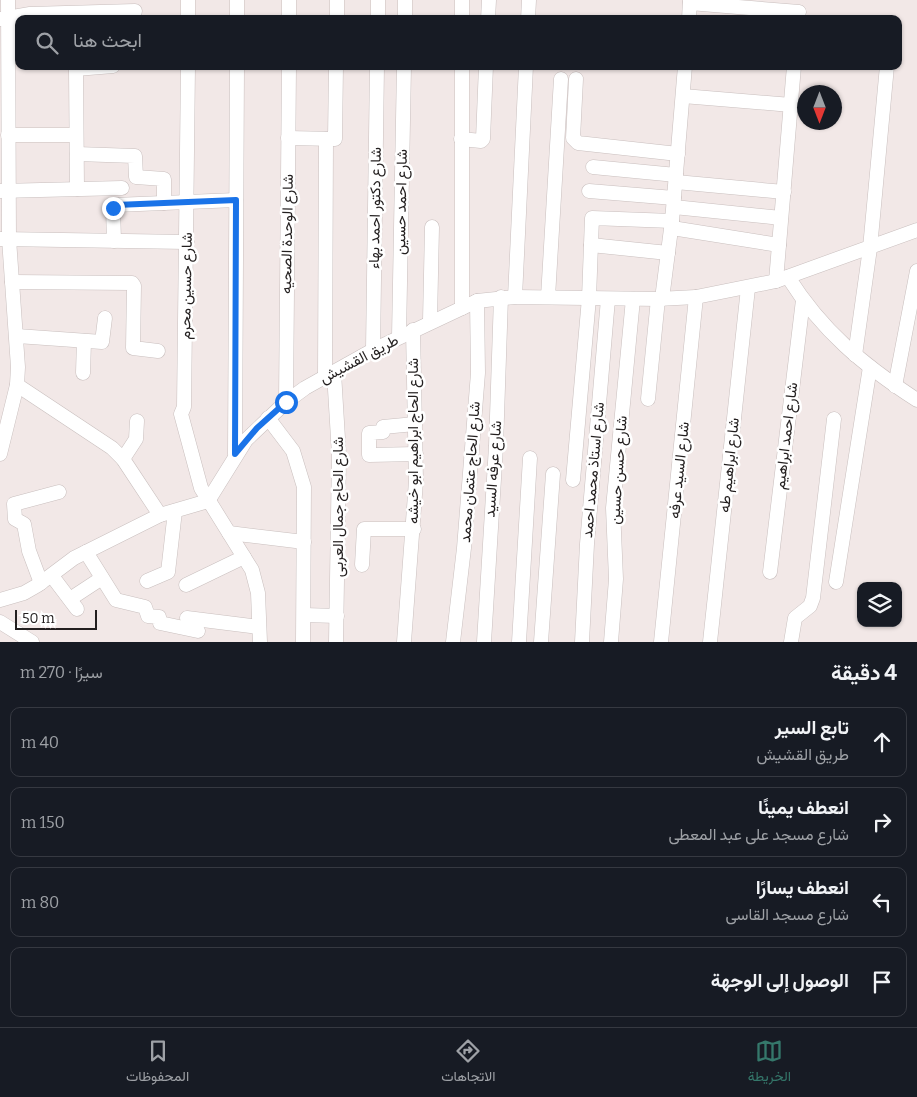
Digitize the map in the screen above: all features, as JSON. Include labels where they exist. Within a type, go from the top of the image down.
[{"type":"street","points":[[0,454],[17,385],[17,336],[12,282],[4,239],[4,191],[8,134],[4,116],[4,19],[8,0]]},
{"type":"street","points":[[188,0],[188,15]]},
{"type":"street","points":[[237,0],[237,15]]},
{"type":"street","points":[[289,0],[289,15]]},
{"type":"street","points":[[337,0],[337,15]]},
{"type":"street","points":[[378,0],[378,15]]},
{"type":"street","points":[[405,0],[405,15]]},
{"type":"street","points":[[462,0],[462,15]]},
{"type":"street","points":[[488,15],[489,0]]},
{"type":"street","points":[[528,15],[529,0]]},
{"type":"street","points":[[689,15],[690,1],[799,10]]},
{"type":"street","points":[[25,15],[134,10]]},
{"type":"street","points":[[76,70],[77,189]]},
{"type":"street","name":"شارع حسين محرم","points":[[188,70],[184,407],[181,414],[199,484],[244,557],[256,583],[260,642]]},
{"type":"street","points":[[235,454],[236,70]]},
{"type":"street","name":"شارع الوحدة الصحيه","points":[[286,402],[289,70]]},
{"type":"street","points":[[288,138],[326,139],[336,137],[336,70]]},
{"type":"street","name":"شارع دكتور احمد بهاء","points":[[373,350],[377,70]]},
{"type":"street","name":"شارع احمد حسين","points":[[399,337],[404,70]]},
{"type":"street","points":[[462,70],[462,308]]},
{"type":"street","points":[[461,140],[481,141],[483,139],[486,70]]},
{"type":"street","name":"شارع عرفه السيد","points":[[484,642],[496,446],[526,70]]},
{"type":"street","points":[[648,399],[660,299],[672,225],[685,70]]},
{"type":"street","points":[[794,70],[779,245],[782,278],[803,300],[826,329],[870,368],[917,400]]},
{"type":"street","points":[[855,355],[870,248],[887,70]]},
{"type":"street","points":[[548,297],[561,79]]},
{"type":"street","points":[[576,79],[573,138],[582,145],[678,154]]},
{"type":"street","points":[[683,96],[791,105]]},
{"type":"street","points":[[8,134],[76,135]]},
{"type":"street","name":"شارع الحاج جمال العربى","points":[[326,139],[329,375],[339,455],[336,642]]},
{"type":"street","points":[[77,154],[135,156],[136,177],[163,178],[164,203]]},
{"type":"street","points":[[593,167],[784,192]]},
{"type":"street","points":[[4,191],[122,188]]},
{"type":"street","points":[[589,191],[781,218]]},
{"type":"street","points":[[114,241],[114,205],[236,200]]},
{"type":"street","points":[[573,480],[594,216],[672,225],[779,245]]},
{"type":"street","points":[[430,321],[432,227]]},
{"type":"street","name":"طريق القشيش","points":[[208,501],[235,454],[268,418],[286,402],[373,350],[430,321],[477,301],[508,297],[660,299],[696,297],[748,288],[782,278],[917,230]]},
{"type":"street","points":[[4,239],[187,242]]},
{"type":"street","points":[[591,245],[668,253]]},
{"type":"street","points":[[895,386],[917,271]]},
{"type":"street","points":[[12,282],[132,283],[134,286],[133,348],[158,351]]},
{"type":"street","name":"شارع ابراهيم طه","points":[[710,642],[748,288]]},
{"type":"street","name":"شارع السيد عرفه","points":[[661,642],[696,297]]},
{"type":"street","name":"شارع استاذ محمد احمد","points":[[582,642],[588,534],[608,299]]},
{"type":"street","name":"شارع حسن حسين","points":[[610,642],[616,574],[613,508],[634,299]]},
{"type":"street","name":"شارع احمد ابراهيم","points":[[770,572],[803,300]]},
{"type":"street","name":"شارع الحاج عتمان محمد","points":[[453,642],[464,548],[477,382],[477,301]]},
{"type":"street","points":[[17,336],[103,341],[105,318]]},
{"type":"street","name":"شارع الحاج ابراهيم ابو خيشه","points":[[404,642],[414,529],[416,454],[413,330]]},
{"type":"street","points":[[83,373],[84,341]]},
{"type":"street","points":[[836,582],[870,368]]},
{"type":"street","points":[[17,385],[112,448],[123,459],[160,515]]},
{"type":"street","points":[[268,418],[293,451],[300,468],[304,487],[303,642]]},
{"type":"street","points":[[791,642],[796,618],[810,606],[813,598],[834,419]]},
{"type":"street","points":[[123,459],[136,440],[137,421]]},
{"type":"street","points":[[415,424],[383,427],[383,432],[369,433],[369,455],[416,454]]},
{"type":"street","points":[[519,642],[530,458]]},
{"type":"street","points":[[541,642],[553,474]]},
{"type":"street","points":[[59,492],[14,503],[15,519],[24,524],[29,551],[47,579],[73,604],[102,578]]},
{"type":"street","points":[[0,600],[24,593],[47,579],[74,558],[160,515],[208,501]]},
{"type":"street","points":[[147,581],[168,572],[175,511]]},
{"type":"street","points":[[362,565],[364,529],[414,529]]},
{"type":"street","points":[[228,533],[304,542]]},
{"type":"street","points":[[86,552],[116,600],[145,607],[148,616],[159,618],[160,623],[198,631]]},
{"type":"street","points":[[186,584],[244,557]]},
{"type":"street","points":[[304,615],[336,616]]},
{"type":"street","points":[[187,618],[259,627]]},
{"type":"street","points":[[0,622],[32,642]]},
{"type":"route","points":[[113,208],[114,205],[236,200],[235,454],[257,428],[286,402]]}]
